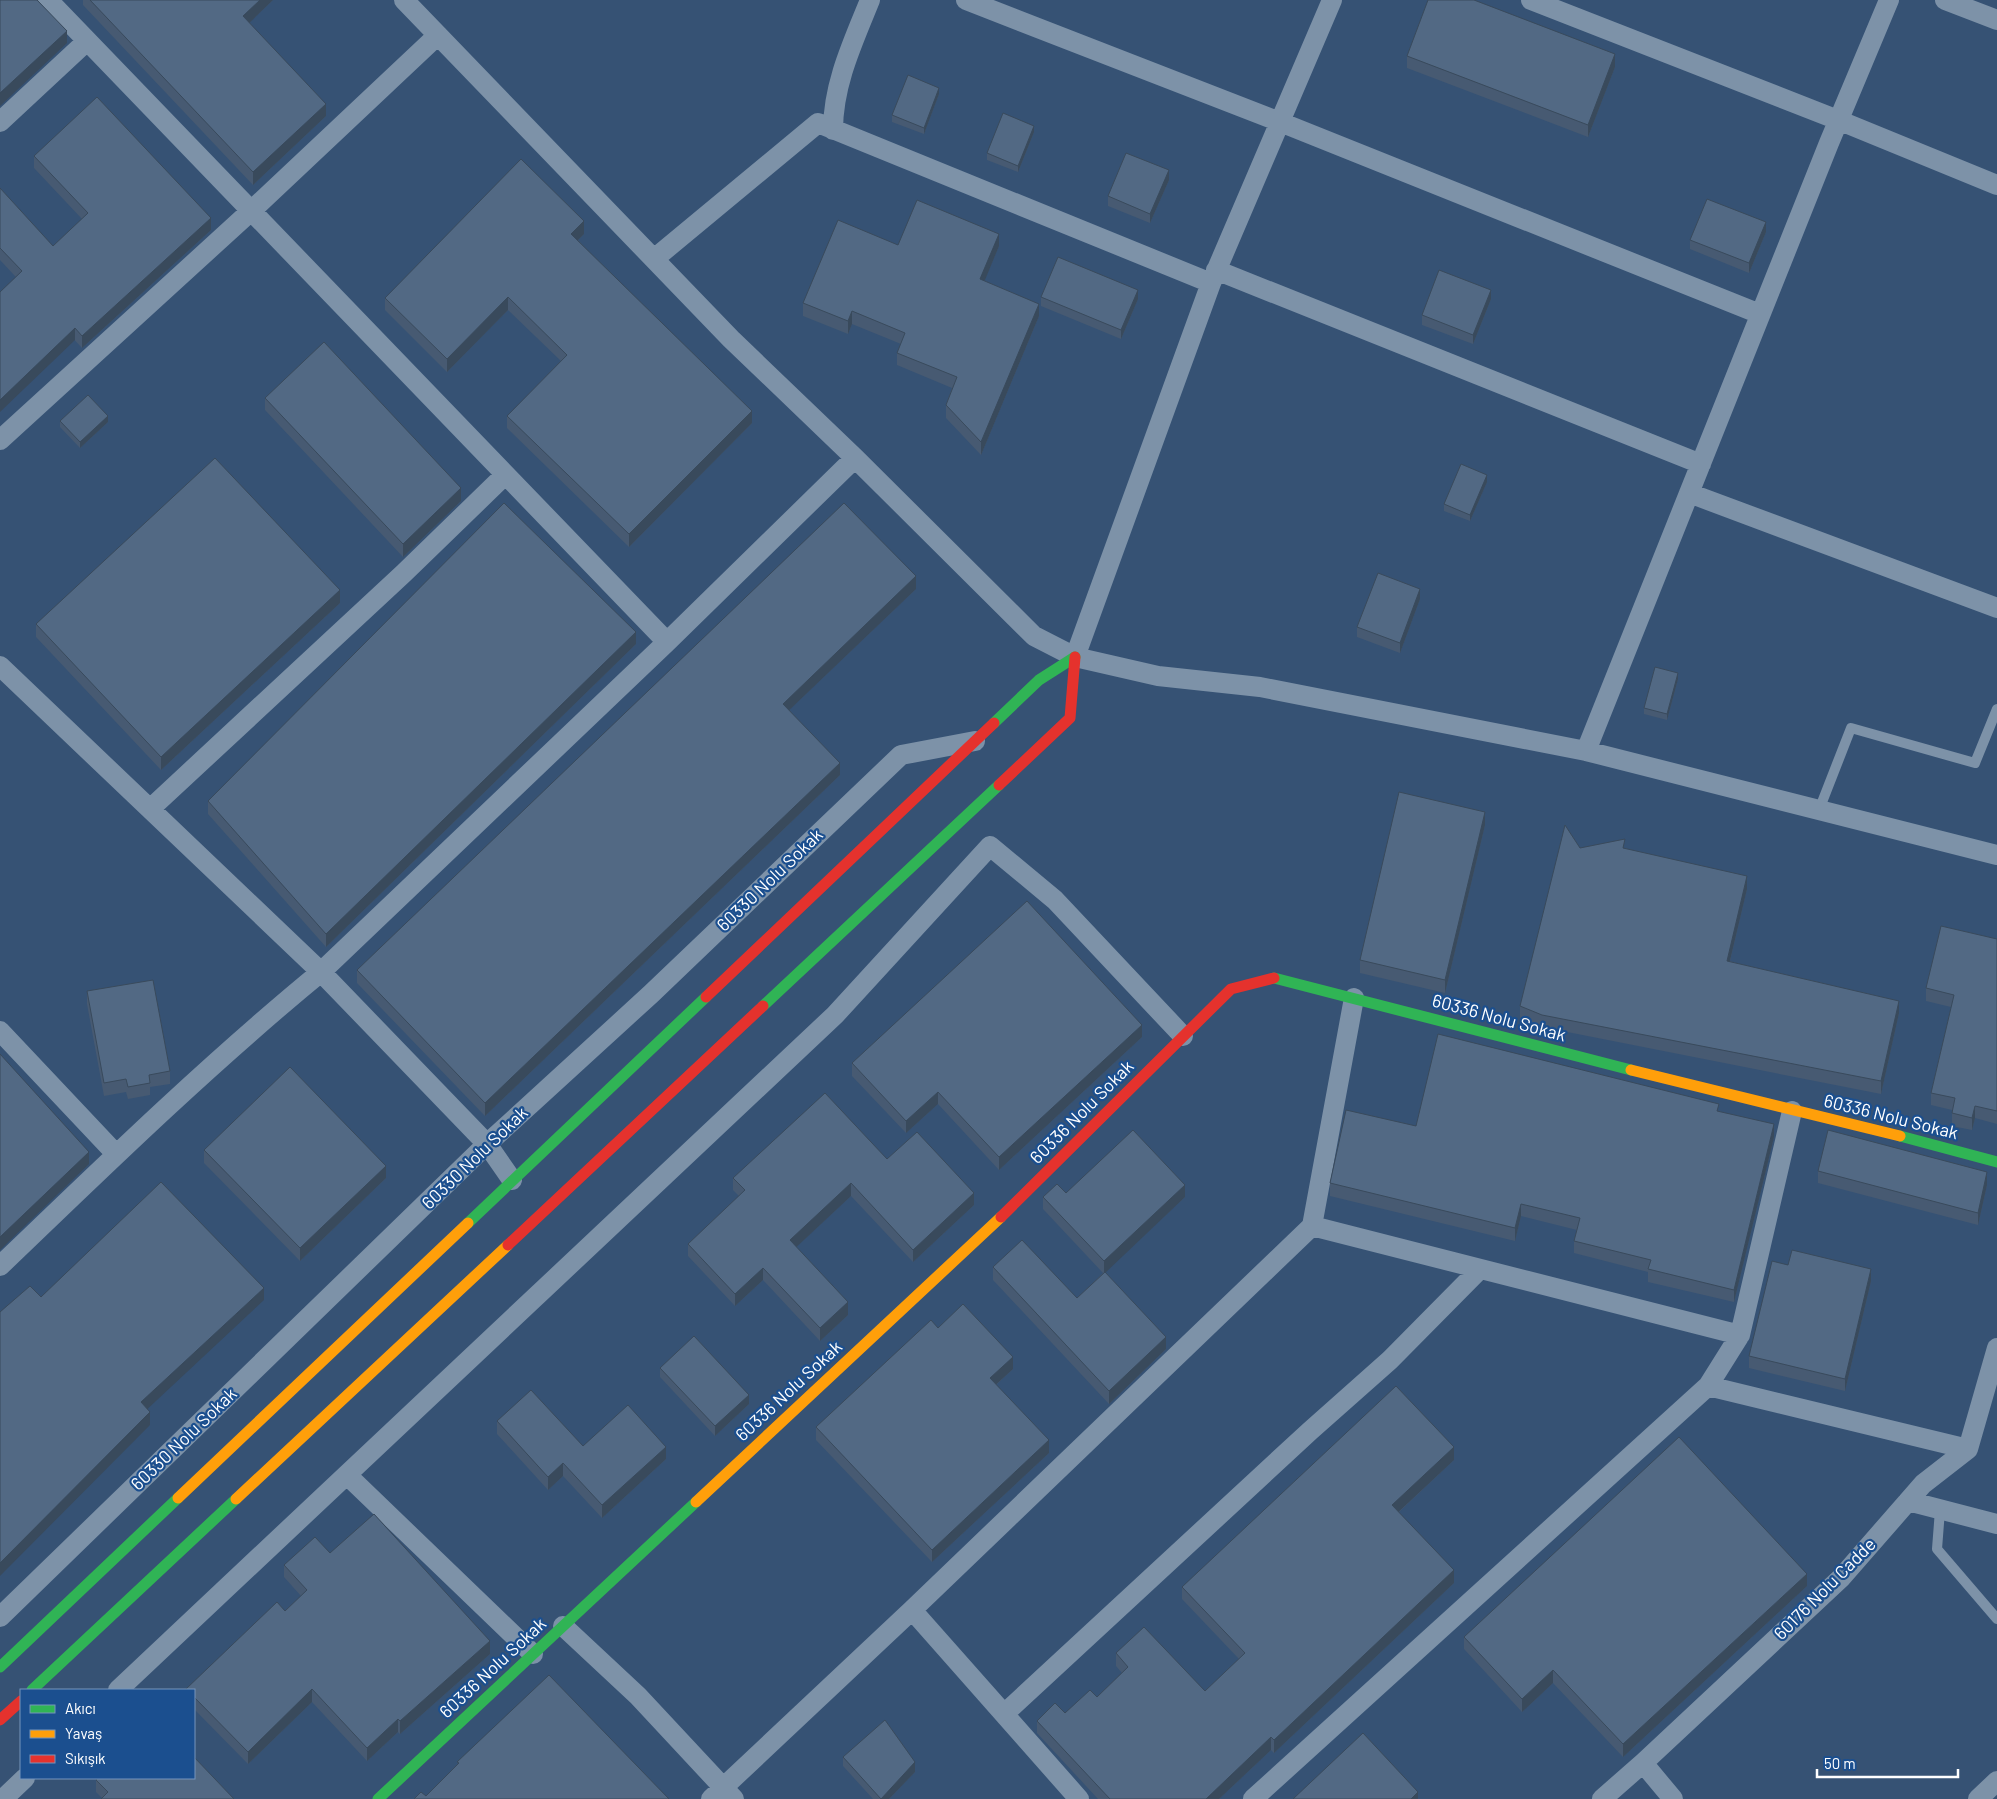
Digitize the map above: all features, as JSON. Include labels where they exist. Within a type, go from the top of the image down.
[{"type":"street","points":[[48,0],[667,642]]},
{"type":"street","points":[[404,0],[731,339],[855,458],[1034,636],[1075,657],[1158,676],[1269,688],[1586,751],[1997,855]]},
{"type":"street","points":[[833,130],[833,108],[840,78],[870,0]]},
{"type":"street","points":[[966,0],[1280,122],[1760,314]]},
{"type":"street","points":[[33,1689],[1070,718],[1075,657],[1214,276],[1332,0]]},
{"type":"street","points":[[1532,0],[1838,120],[1997,185]]},
{"type":"street","points":[[1586,751],[1838,120],[1889,0]]},
{"type":"street","points":[[1945,0],[1997,20]]},
{"type":"street","points":[[0,440],[251,211],[438,35]]},
{"type":"street","points":[[0,122],[87,41]]},
{"type":"street","points":[[654,259],[818,123],[1701,464]]},
{"type":"street","points":[[0,1266],[116,1154],[262,1021],[322,972],[667,642],[855,458]]},
{"type":"street","points":[[150,809],[404,573],[505,475]]},
{"type":"street","points":[[1689,493],[1997,608]]},
{"type":"street","points":[[0,1666],[1039,680],[1075,657]]},
{"type":"street","points":[[0,666],[322,972],[487,1144],[512,1180]]},
{"type":"street","name":"60330 Nolu Sokak","points":[[0,1617],[487,1144],[651,994],[901,755],[975,741]]},
{"type":"street","points":[[119,1689],[836,1015],[990,846],[1055,900],[1183,1036]]},
{"type":"street","name":"60336 Nolu Sokak","points":[[378,1799],[1014,1205],[1231,989],[1273,978],[1529,1045],[1997,1162]]},
{"type":"street","points":[[563,1626],[638,1696],[723,1795],[912,1610],[1312,1226],[1354,998]]},
{"type":"street","points":[[0,1030],[116,1154]]},
{"type":"street","points":[[1252,1799],[1708,1386],[1740,1335],[1792,1110]]},
{"type":"street","points":[[1312,1226],[1740,1335]]},
{"type":"street","points":[[1004,1714],[1295,1444],[1390,1360],[1480,1269]]},
{"type":"street","points":[[1708,1386],[1968,1449],[1997,1348]]},
{"type":"street","name":"60176 Nolu Cadde","points":[[1602,1799],[1841,1578],[1923,1484],[1968,1449]]},
{"type":"street","points":[[347,1475],[533,1654]]},
{"type":"street","points":[[1908,1501],[1997,1524]]},
{"type":"street","points":[[912,1610],[1079,1799]]},
{"type":"street","points":[[0,1720],[20,1702]]},
{"type":"street","points":[[1643,1763],[1673,1799]]},
{"type":"street","points":[[3,1799],[24,1779]]},
{"type":"street","points":[[1978,1799],[1997,1781]]},
{"type":"lane","points":[[1819,810],[1851,728],[1975,763],[1997,709]]},
{"type":"lane","points":[[1940,1510],[1937,1549],[1997,1619]]},
{"type":"building","points":[[0,0],[37,0],[67,31],[0,93]]},
{"type":"building","points":[[90,0],[260,0],[243,16],[326,104],[253,172]]},
{"type":"building","points":[[1428,0],[1474,0],[1615,54],[1588,125],[1407,56]]},
{"type":"building","points":[[908,75],[939,88],[924,128],[892,115]]},
{"type":"building","points":[[97,97],[211,218],[82,336],[75,328],[0,400],[0,292],[22,271],[0,248],[0,188],[53,246],[88,213],[34,156]]},
{"type":"building","points":[[1003,113],[1034,126],[1018,166],[987,153]]},
{"type":"building","points":[[1126,153],[1169,170],[1150,214],[1108,196]]},
{"type":"building","points":[[521,159],[584,221],[571,234],[752,411],[629,534],[507,416],[567,355],[508,297],[447,359],[385,298]]},
{"type":"building","points":[[1707,199],[1766,222],[1749,263],[1690,240]]},
{"type":"building","points":[[917,200],[999,234],[980,279],[1039,304],[981,442],[946,405],[957,377],[897,353],[905,333],[852,311],[848,321],[803,303],[838,220],[898,245]]},
{"type":"building","points":[[1058,257],[1138,290],[1121,330],[1041,297]]},
{"type":"building","points":[[1439,270],[1491,290],[1473,335],[1422,315]]},
{"type":"building","points":[[324,342],[461,488],[403,544],[265,398]]},
{"type":"building","points":[[88,395],[108,416],[80,442],[60,421]]},
{"type":"building","points":[[215,458],[340,590],[161,757],[36,624]]},
{"type":"building","points":[[1461,464],[1487,475],[1470,515],[1444,504]]},
{"type":"building","points":[[504,503],[636,632],[326,934],[208,801]]},
{"type":"building","points":[[844,503],[916,576],[783,704],[840,763],[485,1103],[357,970]]},
{"type":"building","points":[[1378,573],[1420,589],[1400,643],[1357,627]]},
{"type":"building","points":[[1655,667],[1678,673],[1667,714],[1644,708]]},
{"type":"building","points":[[1399,792],[1485,812],[1445,980],[1360,960]]},
{"type":"building","points":[[1565,825],[1580,848],[1625,839],[1623,848],[1747,876],[1727,961],[1899,1001],[1881,1081],[1542,1015],[1520,1006]]},
{"type":"building","points":[[1027,901],[1142,1025],[999,1157],[938,1092],[906,1121],[852,1063]]},
{"type":"building","points":[[1941,926],[1997,939],[1997,1111],[1975,1106],[1972,1118],[1952,1113],[1955,1098],[1931,1093],[1954,995],[1926,988]]},
{"type":"building","points":[[153,980],[170,1071],[149,1075],[150,1083],[128,1087],[126,1079],[104,1083],[87,991]]},
{"type":"building","points":[[1438,1034],[1719,1104],[1717,1111],[1774,1124],[1734,1290],[1648,1269],[1651,1260],[1574,1241],[1580,1218],[1521,1204],[1515,1228],[1330,1183],[1346,1110],[1416,1126]]},
{"type":"building","points":[[0,1054],[89,1152],[0,1237]]},
{"type":"building","points":[[290,1067],[386,1166],[300,1248],[204,1150]]},
{"type":"building","points":[[825,1093],[887,1159],[917,1132],[974,1193],[913,1250],[851,1183],[790,1240],[848,1302],[820,1328],[763,1268],[735,1294],[688,1244],[745,1190],[733,1178]]},
{"type":"building","points":[[1133,1130],[1185,1185],[1104,1261],[1043,1197],[1057,1184],[1066,1193]]},
{"type":"building","points":[[1828,1130],[1987,1172],[1978,1213],[1818,1171]]},
{"type":"building","points":[[161,1182],[264,1288],[141,1402],[150,1412],[0,1563],[0,1312],[30,1286],[41,1297]]},
{"type":"building","points":[[1022,1240],[1077,1298],[1105,1272],[1166,1337],[1109,1391],[993,1267]]},
{"type":"building","points":[[1792,1250],[1871,1269],[1845,1379],[1749,1356],[1772,1261],[1788,1265]]},
{"type":"building","points":[[963,1304],[1013,1357],[990,1378],[1049,1440],[932,1550],[816,1427],[931,1320],[938,1328]]},
{"type":"building","points":[[694,1336],[749,1395],[715,1426],[660,1368]]},
{"type":"building","points":[[1396,1386],[1454,1447],[1392,1505],[1454,1570],[1274,1740],[1271,1737],[1206,1799],[1110,1799],[1037,1721],[1055,1703],[1065,1713],[1090,1690],[1097,1697],[1128,1667],[1116,1653],[1144,1627],[1205,1691],[1245,1653],[1182,1587]]},
{"type":"building","points":[[531,1390],[583,1446],[628,1405],[666,1447],[602,1505],[563,1463],[548,1477],[497,1421]]},
{"type":"building","points":[[1679,1437],[1807,1574],[1623,1744],[1553,1670],[1522,1699],[1464,1637]]},
{"type":"building","points":[[374,1514],[490,1641],[400,1721],[398,1719],[367,1748],[312,1689],[248,1752],[195,1698],[195,1689],[186,1689],[277,1602],[285,1611],[307,1590],[284,1565],[315,1537],[330,1553]]},
{"type":"building","points":[[549,1675],[669,1799],[414,1799],[421,1792],[426,1796],[459,1763],[457,1762]]},
{"type":"building","points":[[885,1720],[915,1762],[881,1799],[843,1757]]},
{"type":"building","points":[[1363,1733],[1418,1792],[1411,1799],[1293,1799]]},
{"type":"building","points":[[195,1758],[234,1799],[101,1799],[108,1792],[96,1780],[195,1779]]},
{"type":"traffic: fast","points":[[994,723],[1039,680],[1075,657]]},
{"type":"traffic: fast","points":[[763,1006],[999,785]]},
{"type":"traffic: fast","points":[[1274,978],[1631,1070]]},
{"type":"traffic: fast","points":[[468,1223],[706,997]]},
{"type":"traffic: fast","points":[[1900,1136],[1997,1162]]},
{"type":"traffic: fast","points":[[0,1667],[178,1498]]},
{"type":"traffic: fast","points":[[33,1689],[236,1499]]},
{"type":"traffic: fast","points":[[378,1799],[696,1502]]},
{"type":"traffic: slow","points":[[1631,1070],[1900,1136]]},
{"type":"traffic: slow","points":[[696,1502],[1001,1217]]},
{"type":"traffic: slow","points":[[178,1498],[468,1223]]},
{"type":"traffic: slow","points":[[236,1499],[508,1245]]},
{"type":"traffic: jam","points":[[999,785],[1070,718],[1075,657]]},
{"type":"traffic: jam","points":[[706,997],[994,723]]},
{"type":"traffic: jam","points":[[1001,1217],[1231,989],[1274,978]]},
{"type":"traffic: jam","points":[[508,1245],[763,1006]]},
{"type":"traffic: jam","points":[[0,1720],[20,1702]]}]
